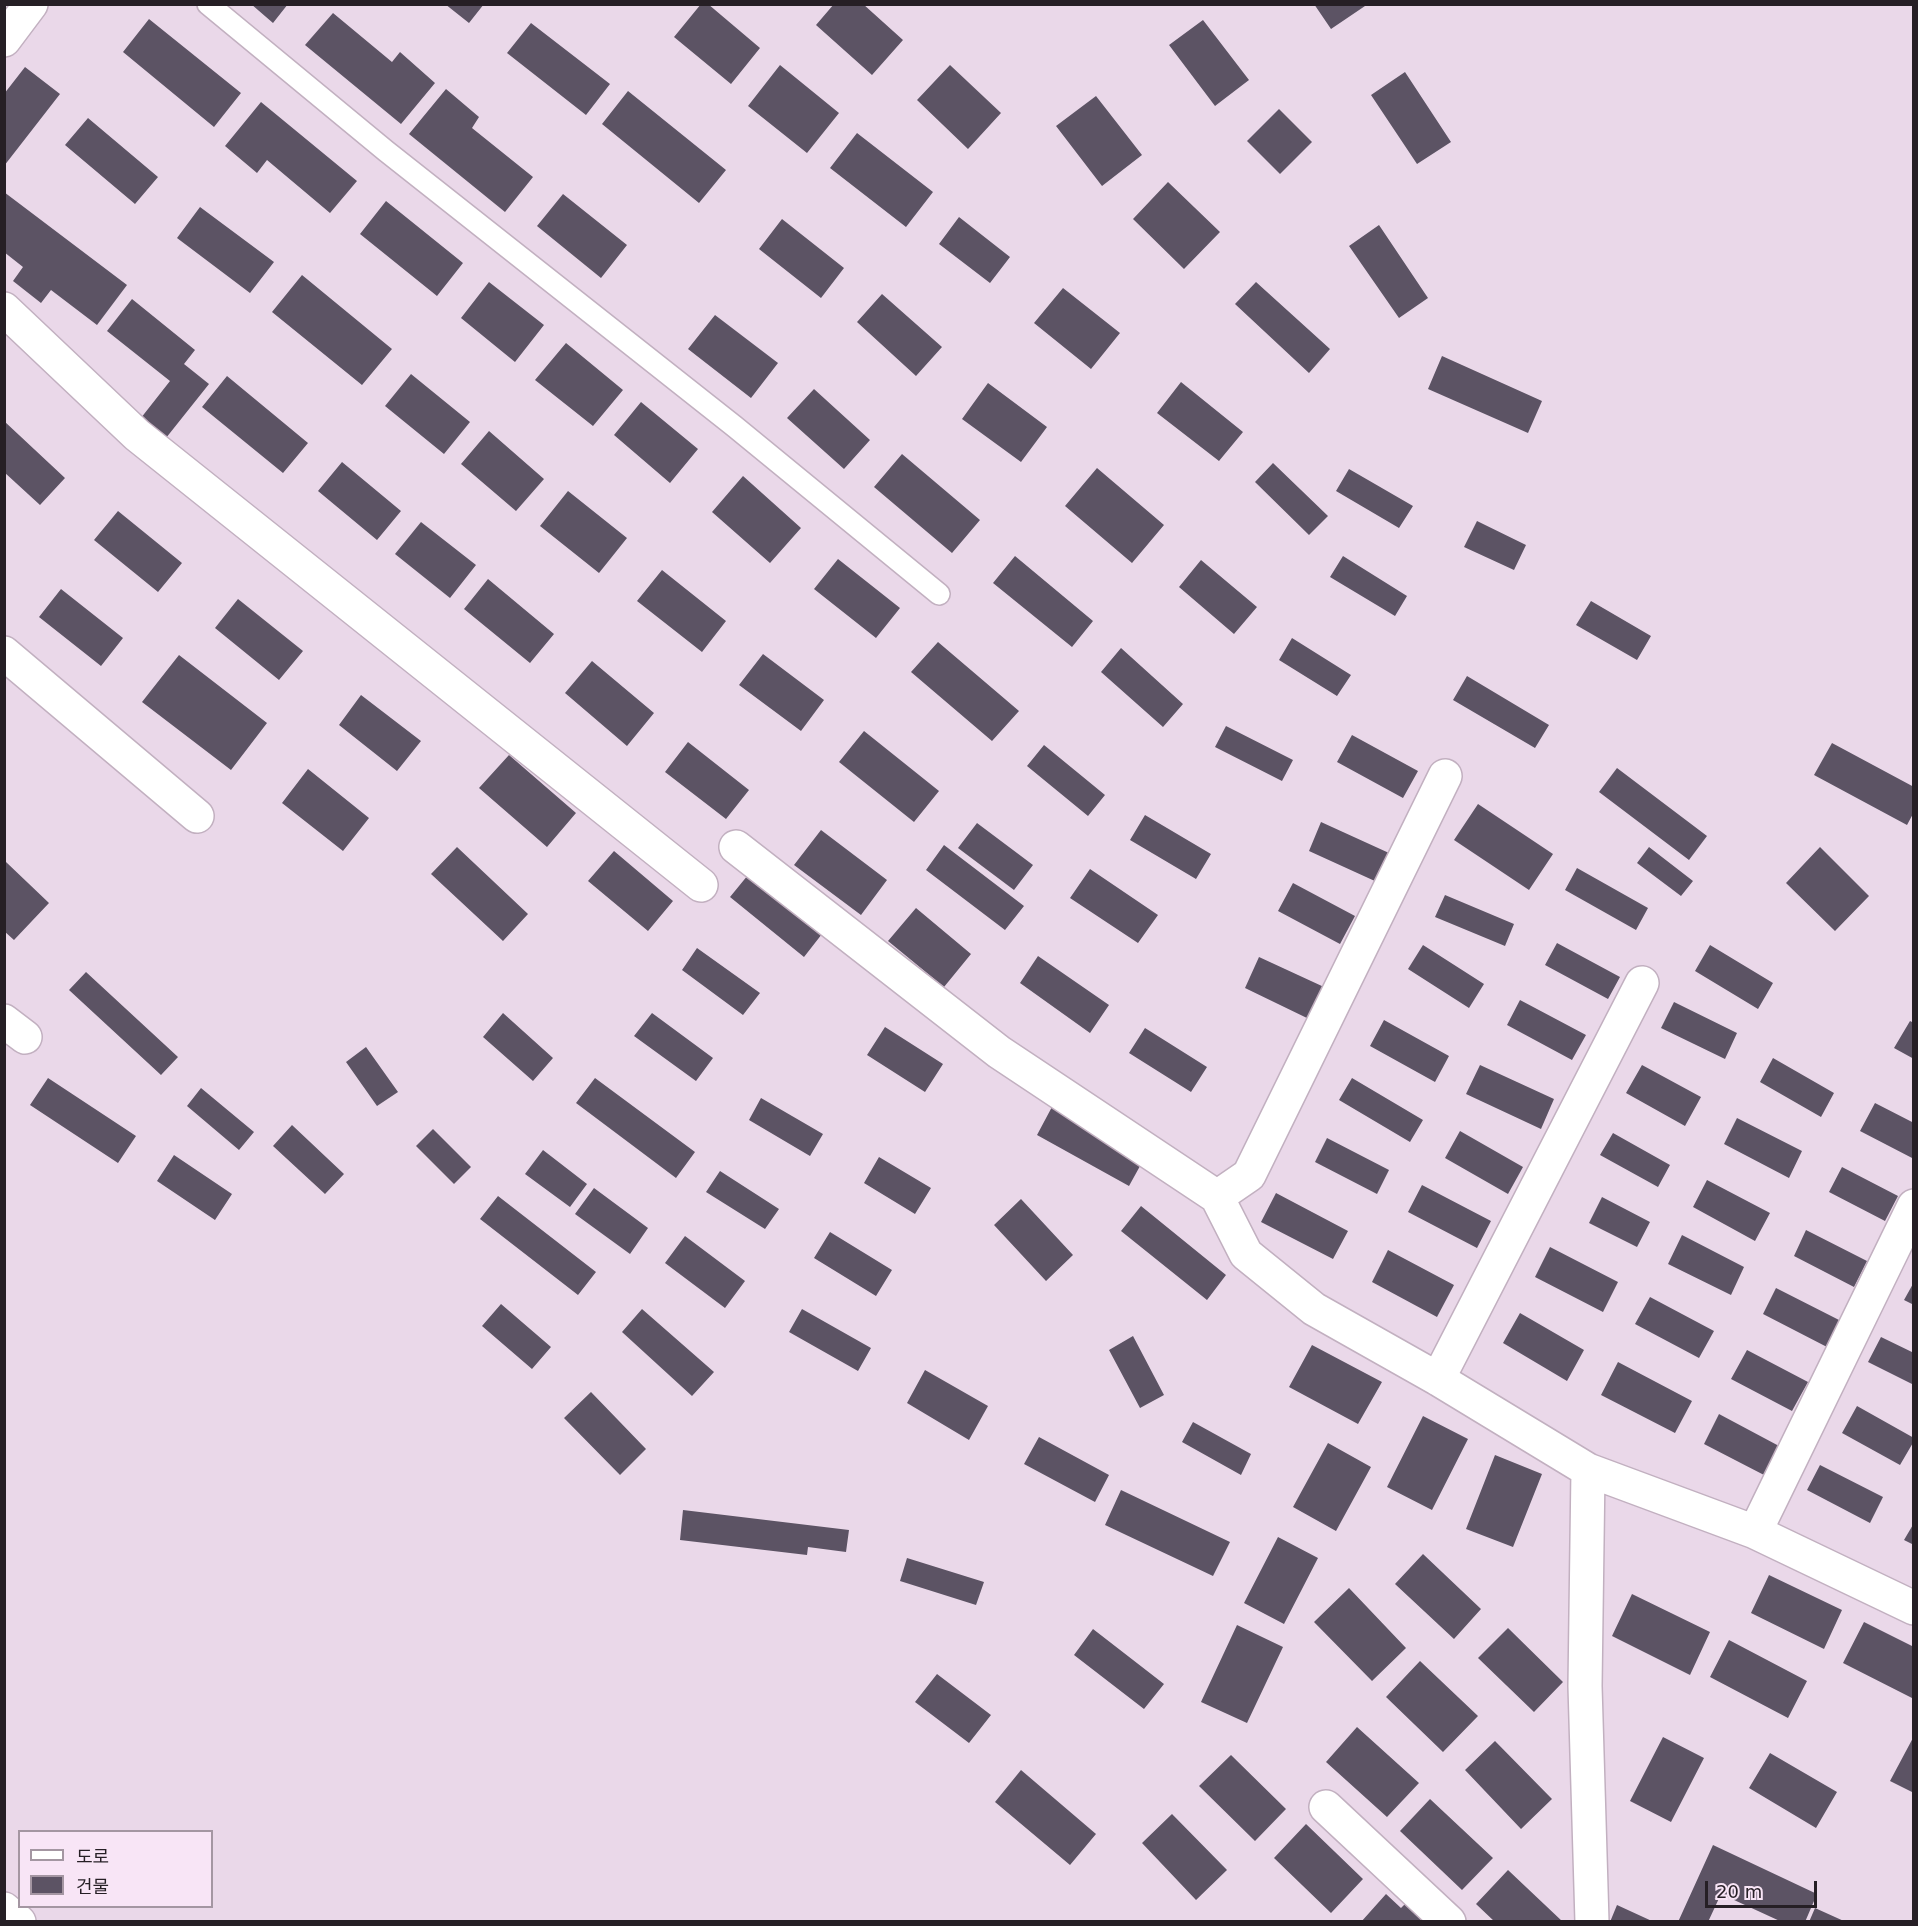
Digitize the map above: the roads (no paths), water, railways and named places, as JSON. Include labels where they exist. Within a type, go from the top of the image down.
[{"type":"street","points":[[4,40],[31,4]]},
{"type":"street","points":[[4,309],[138,435],[701,885]]},
{"type":"street","points":[[4,653],[196,816]]},
{"type":"street","points":[[1217,1197],[1249,1175],[1445,776]]},
{"type":"street","points":[[736,847],[999,1052],[1217,1197],[1246,1254],[1314,1309],[1438,1379],[1588,1470],[1755,1532],[1914,1608]]},
{"type":"street","points":[[1438,1379],[1642,983]]},
{"type":"street","points":[[1755,1532],[1914,1206]]},
{"type":"street","points":[[1588,1470],[1585,1686],[1592,1922]]},
{"type":"street","points":[[1326,1807],[1449,1922]]},
{"type":"street","points":[[4,1909],[18,1922]]},
{"type":"lane","points":[[208,4],[386,151],[734,426],[939,594]]}]
